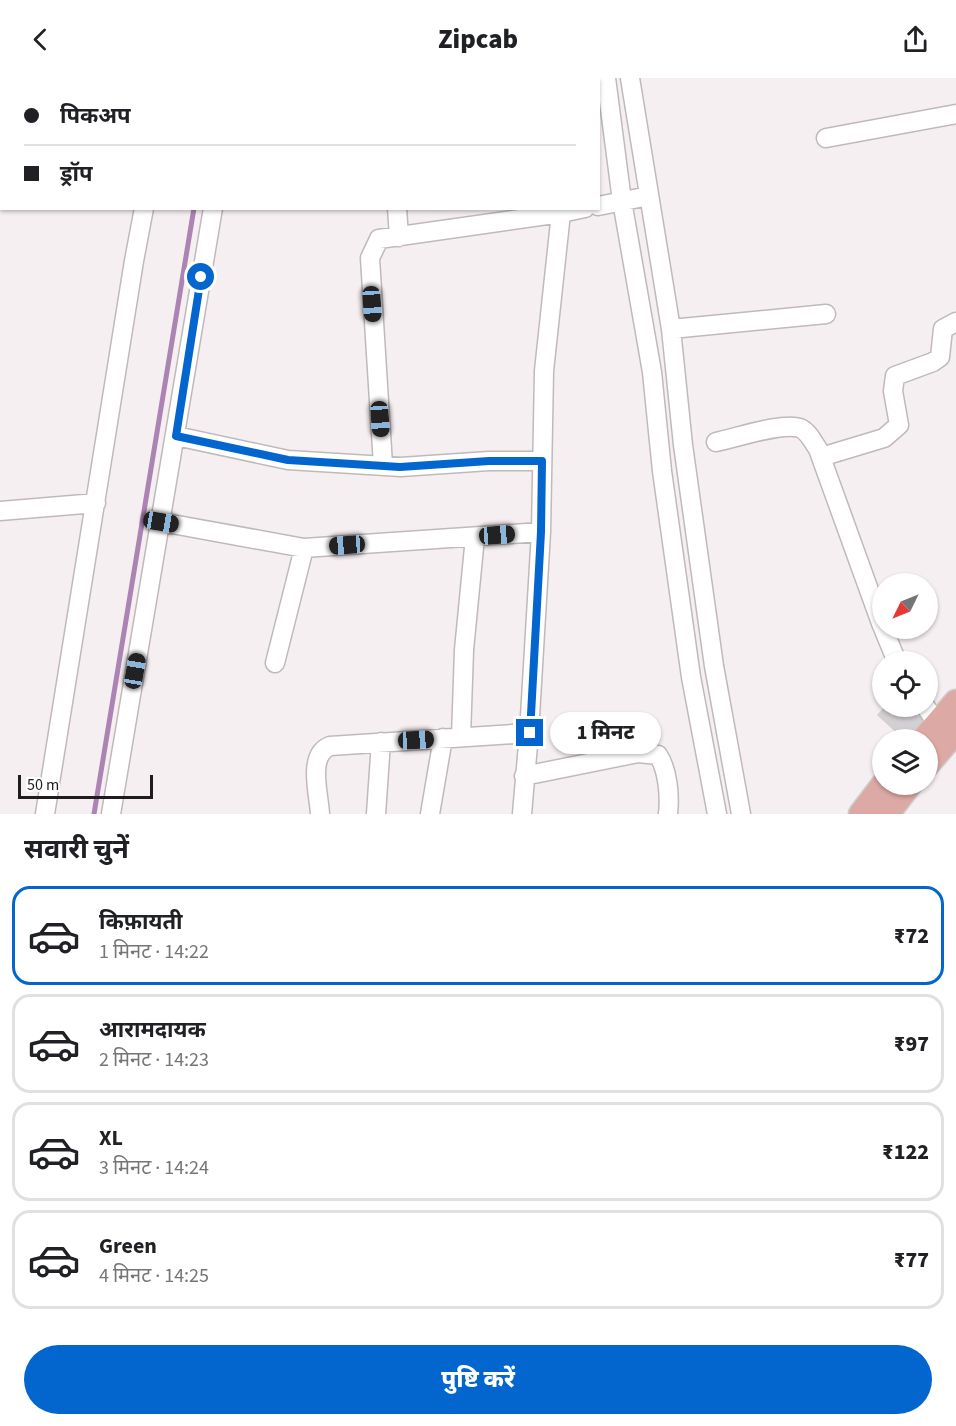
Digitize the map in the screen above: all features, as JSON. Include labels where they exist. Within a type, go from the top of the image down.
[{"type":"main road","points":[[935,725],[956,702]]},
{"type":"main road","points":[[861,814],[876,795]]},
{"type":"main road","points":[[887,814],[902,795]]},
{"type":"street","points":[[606,78],[672,329],[672,453],[691,677],[717,814]]},
{"type":"street","points":[[630,78],[636,198],[652,372],[672,453],[741,814]]},
{"type":"street","points":[[826,138],[956,114]]},
{"type":"street","points":[[600,206],[636,198]]},
{"type":"street","points":[[45,814],[144,210]]},
{"type":"street","points":[[111,814],[213,210]]},
{"type":"street","points":[[397,210],[399,237]]},
{"type":"street","points":[[383,465],[370,258],[379,239],[575,210]]},
{"type":"street","points":[[522,814],[530,733],[541,532],[544,370],[561,213]]},
{"type":"street","points":[[672,329],[826,314]]},
{"type":"street","points":[[821,457],[884,438],[893,432],[899,425],[893,391],[895,376],[933,362],[940,357],[943,329],[956,322]]},
{"type":"street","points":[[716,442],[785,427],[801,428],[809,435],[821,457],[872,599]]},
{"type":"street","points":[[176,436],[288,460],[426,467],[489,461],[542,461]]},
{"type":"street","points":[[0,512],[96,503]]},
{"type":"street","points":[[161,522],[304,548],[541,532]]},
{"type":"street","points":[[430,814],[452,737],[464,650],[475,537]]},
{"type":"street","points":[[275,663],[304,548]]},
{"type":"street","points":[[320,814],[317,758],[323,749],[381,742],[530,733]]},
{"type":"street","points":[[376,814],[381,742]]},
{"type":"street","points":[[524,776],[638,753],[658,755],[662,761],[669,799],[668,814]]},
{"type":"building","points":[[879,717],[920,717],[925,722],[919,729],[892,729]]},
{"type":"waterway","points":[[94,814],[194,210]]},
{"type":"route","points":[[201,277],[176,436],[288,460],[400,467],[489,461],[542,461],[541,532],[530,733]]}]
